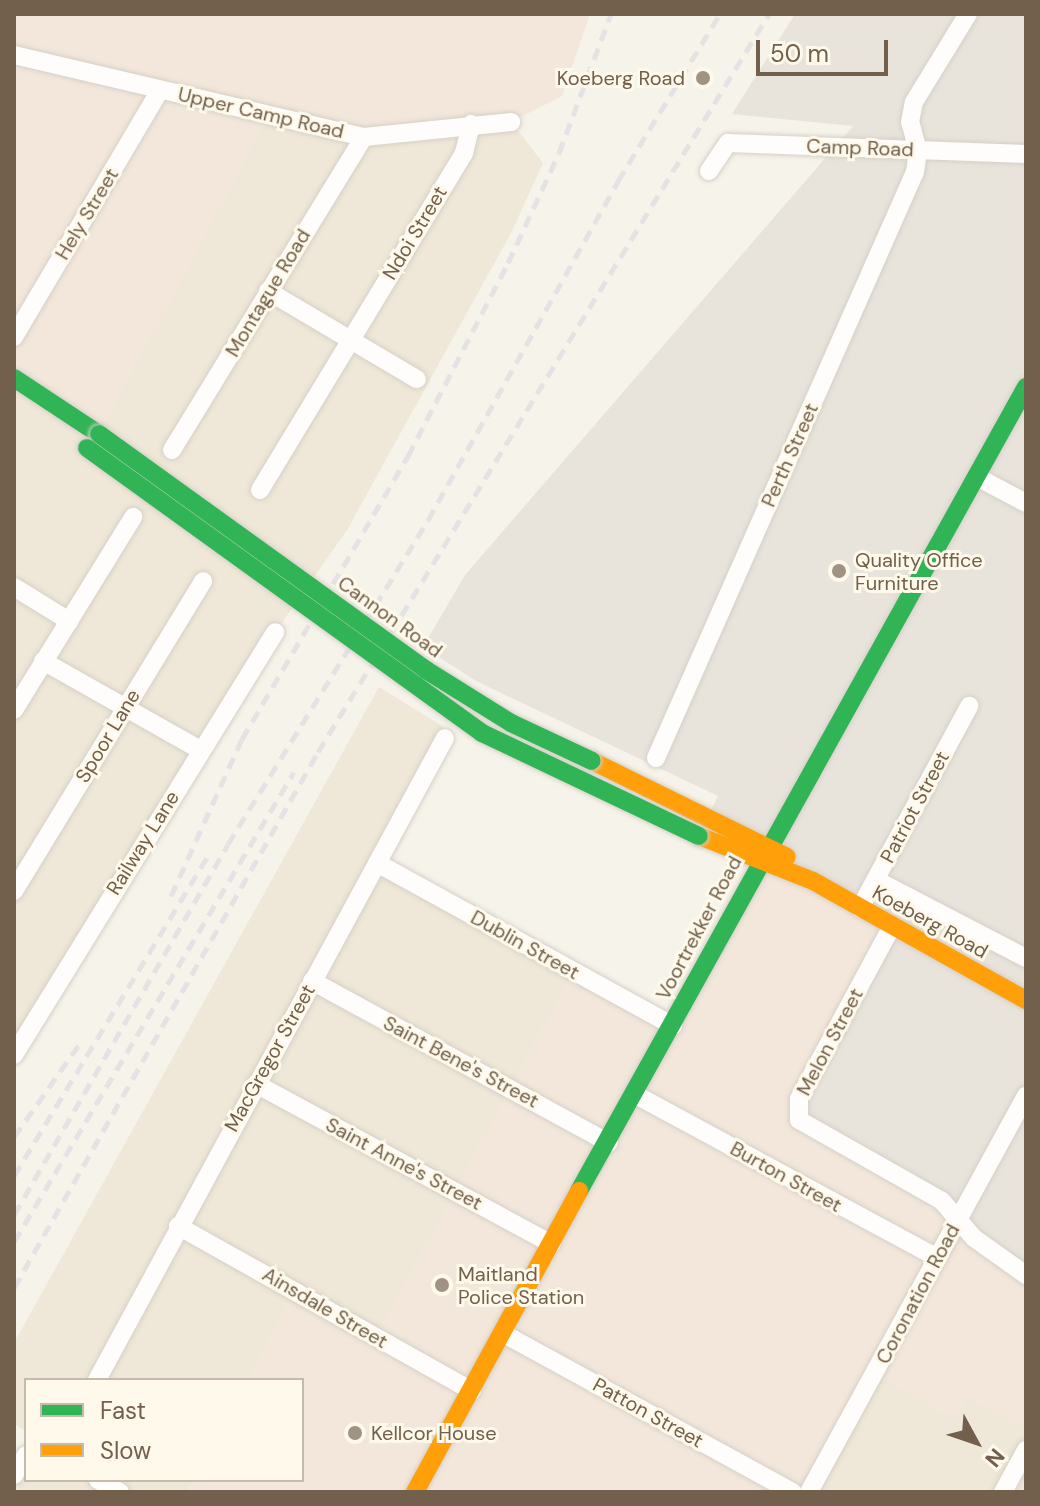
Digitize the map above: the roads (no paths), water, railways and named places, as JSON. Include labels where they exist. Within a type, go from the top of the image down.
[{"type":"main road","name":"Cannon Road","points":[[14,378],[93,441],[482,733],[758,864]]},
{"type":"main road","name":"Voortrekker Road","points":[[415,1492],[636,1095],[768,845],[1026,387]]},
{"type":"main road","name":"Cannon Road","points":[[14,399],[93,441],[470,698],[768,845]]},
{"type":"main road","name":"Koeberg Road","points":[[768,845],[813,881],[1026,1000]]},
{"type":"main road","name":"Koeberg Road","points":[[758,864],[813,881]]},
{"type":"street","points":[[918,151],[910,122],[914,102],[968,14]]},
{"type":"street","name":"Upper Camp Road","points":[[14,55],[364,137],[511,122]]},
{"type":"street","name":"Hely Street","points":[[14,337],[160,90]]},
{"type":"street","name":"Ndoi Street","points":[[260,490],[464,153],[471,124]]},
{"type":"street","name":"Montague Road","points":[[172,450],[364,137]]},
{"type":"street","name":"Camp Road","points":[[709,171],[728,143],[1026,154]]},
{"type":"street","name":"Perth Street","points":[[656,758],[915,172],[918,151]]},
{"type":"street","points":[[268,291],[417,379]]},
{"type":"street","points":[[977,477],[1026,503]]},
{"type":"street","points":[[14,710],[133,517]]},
{"type":"street","name":"Spoor Lane","points":[[14,891],[203,581]]},
{"type":"street","points":[[14,587],[69,621]]},
{"type":"street","name":"Railway Lane","points":[[14,1055],[275,632]]},
{"type":"street","points":[[43,661],[200,750]]},
{"type":"street","name":"Patriot Street","points":[[860,908],[969,706]]},
{"type":"street","name":"MacGregor Street","points":[[98,1378],[445,738]]},
{"type":"street","name":"Dublin Street","points":[[377,863],[673,1026]]},
{"type":"street","points":[[876,880],[1026,958]]},
{"type":"street","name":"Melon Street","points":[[892,926],[796,1111],[808,1127],[942,1201],[958,1219]]},
{"type":"street","name":"Saint Bene's Street","points":[[312,981],[609,1143]]},
{"type":"street","name":"Saint Anne's Street","points":[[256,1084],[552,1244]]},
{"type":"street","name":"Burton Street","points":[[636,1095],[937,1258]]},
{"type":"street","name":"Coronation Road","points":[[809,1492],[1026,1095]]},
{"type":"street","points":[[958,1219],[974,1238],[1026,1275]]},
{"type":"street","name":"Ainsdale Street","points":[[178,1226],[472,1391]]},
{"type":"street","name":"Patton Street","points":[[504,1334],[793,1492]]},
{"type":"street","points":[[1003,1492],[1026,1450]]},
{"type":"street","points":[[102,1482],[120,1492]]},
{"type":"railway","points":[[171,896],[242,739],[408,456],[508,263],[559,153],[611,14]]},
{"type":"railway","points":[[14,1215],[228,844],[428,520],[618,181],[720,14]]},
{"type":"railway","points":[[14,1288],[318,752],[769,14]]},
{"type":"railway","points":[[14,1242],[294,772]]},
{"type":"railway","points":[[14,1176],[207,857]]},
{"type":"railway","points":[[14,1137],[83,1039]]},
{"type":"place","name":"Koeberg Road","points":[[703,78]]},
{"type":"place","name":"Quality Office Furniture","points":[[839,571]]},
{"type":"place","name":"Maitland Police Station","points":[[442,1285]]},
{"type":"place","name":"Kellcor House","points":[[355,1433]]}]
